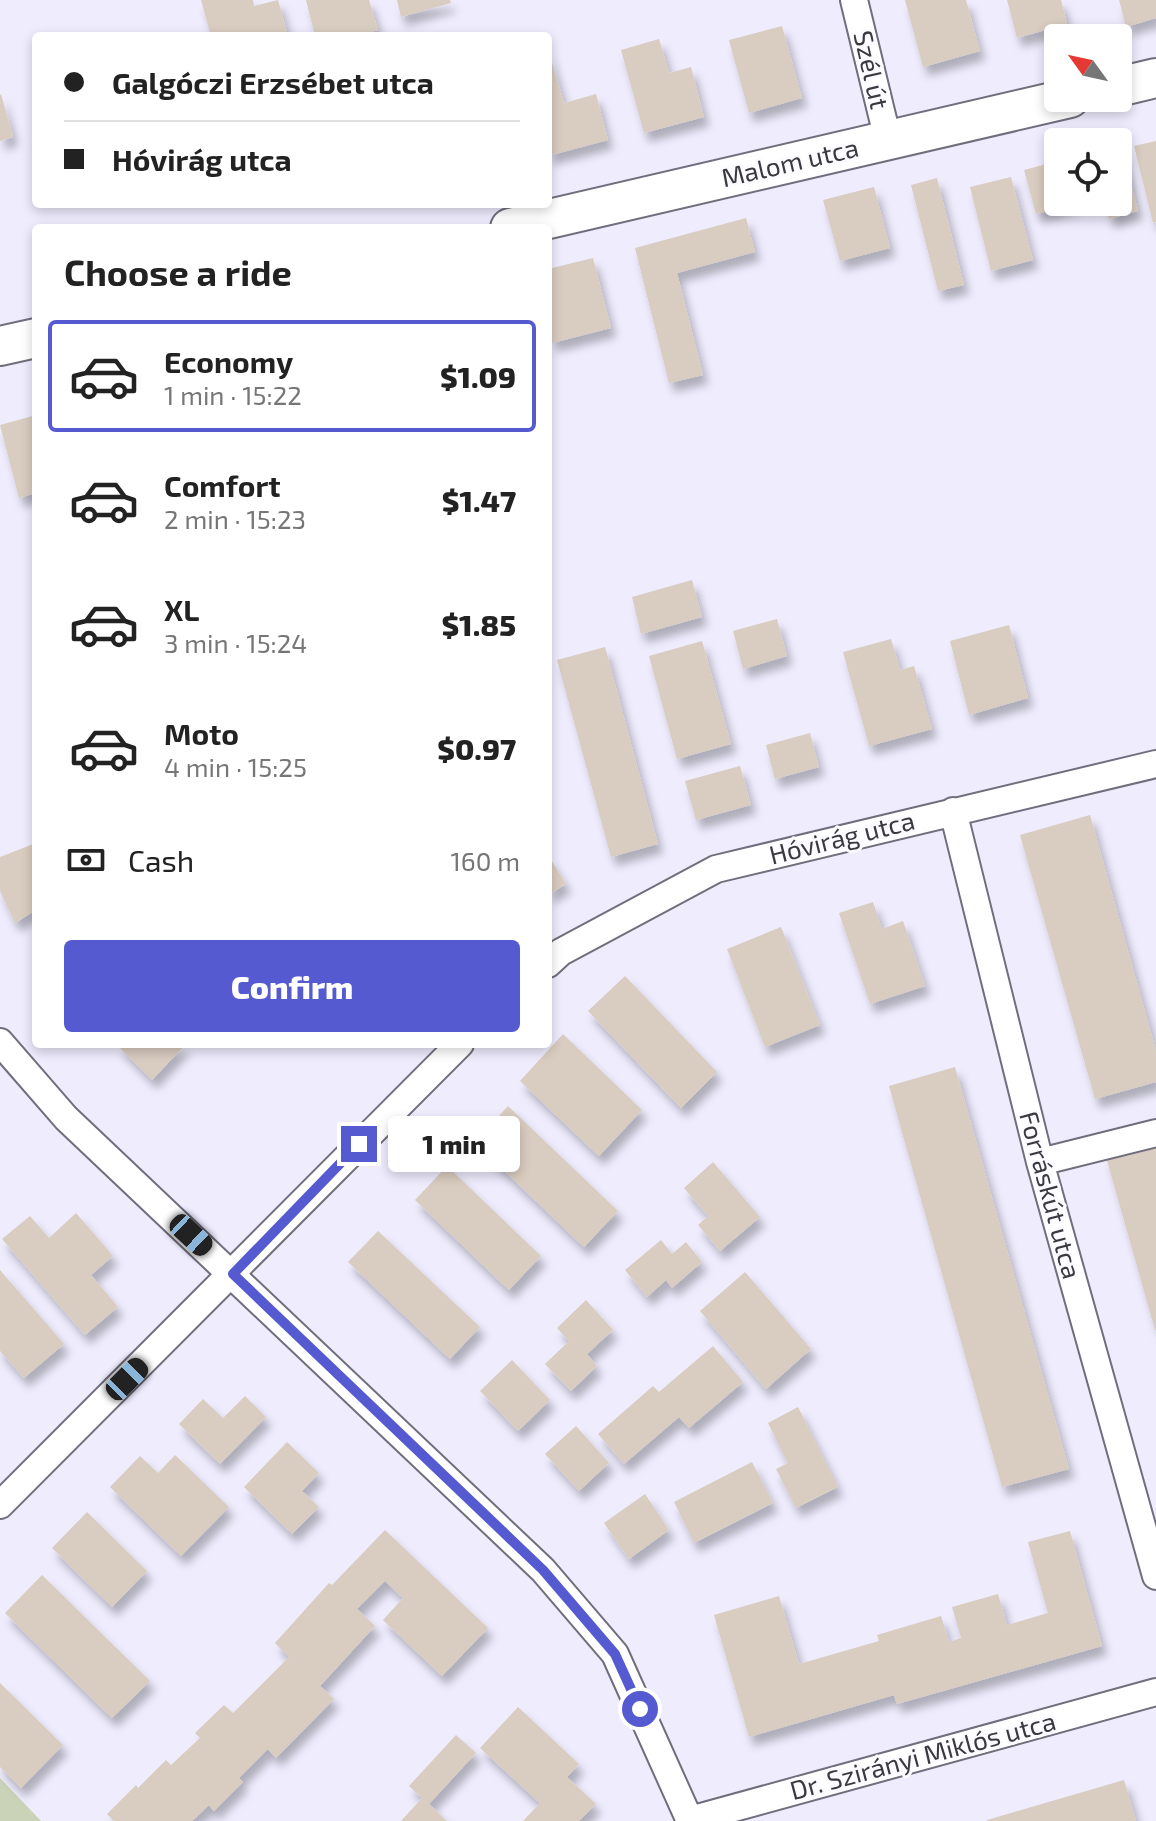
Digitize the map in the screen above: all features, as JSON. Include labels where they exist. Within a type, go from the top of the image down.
[{"type":"main road","points":[[1132,84],[1156,78]]},
{"type":"main road","name":"Malom utca","points":[[527,224],[1044,104]]},
{"type":"main road","points":[[0,346],[32,339]]},
{"type":"street","name":"Szél út","points":[[854,0],[888,140]]},
{"type":"street","name":"Hóvirág utca","points":[[552,960],[561,952],[716,869],[1156,764]]},
{"type":"street","name":"Forráskút utca","points":[[953,811],[1040,1162],[1156,1576]]},
{"type":"street","points":[[0,1042],[66,1118],[543,1570],[615,1654],[690,1820]]},
{"type":"street","points":[[0,1505],[233,1274],[421,1079],[456,1048]]},
{"type":"street","points":[[1040,1162],[1156,1133]]},
{"type":"street","name":"Dr. Szirányi Miklós utca","points":[[690,1820],[1156,1692]]},
{"type":"green space","points":[[0,1778],[41,1821],[0,1821]]},
{"type":"building","points":[[201,0],[253,0],[254,6],[278,0],[287,32],[210,32]]},
{"type":"building","points":[[306,0],[369,0],[378,30],[371,32],[314,32]]},
{"type":"building","points":[[397,0],[450,0],[451,3],[401,17]]},
{"type":"building","points":[[905,0],[966,0],[980,51],[923,67]]},
{"type":"building","points":[[1007,0],[1061,0],[1067,24],[1044,24],[1044,30],[1017,38]]},
{"type":"building","points":[[1119,0],[1156,0],[1156,18],[1132,25],[1125,24]]},
{"type":"building","points":[[782,26],[802,98],[749,113],[729,40]]},
{"type":"building","points":[[659,39],[669,73],[691,67],[704,117],[644,133],[621,50]]},
{"type":"building","points":[[552,62],[564,103],[596,94],[608,140],[552,155]]},
{"type":"building","points":[[0,95],[13,137],[0,141]]},
{"type":"building","points":[[1156,141],[1156,222],[1153,223],[1134,146]]},
{"type":"building","points":[[1044,165],[1044,212],[1036,214],[1024,170]]},
{"type":"building","points":[[1011,177],[1033,260],[991,271],[970,187]]},
{"type":"building","points":[[937,178],[964,285],[938,291],[911,185]]},
{"type":"building","points":[[874,187],[890,248],[840,261],[823,200]]},
{"type":"building","points":[[1132,188],[1138,211],[1132,213]]},
{"type":"building","points":[[746,218],[755,252],[677,273],[703,375],[669,383],[635,248]]},
{"type":"building","points":[[593,258],[611,328],[552,343],[552,268]]},
{"type":"building","points":[[32,416],[32,494],[19,498],[0,425]]},
{"type":"building","points":[[692,580],[702,617],[641,634],[632,597]]},
{"type":"building","points":[[777,619],[787,656],[743,669],[733,631]]},
{"type":"building","points":[[1009,625],[1028,698],[969,715],[950,641]]},
{"type":"building","points":[[891,639],[900,670],[914,666],[932,729],[869,746],[843,652]]},
{"type":"building","points":[[702,641],[731,744],[677,759],[649,656]]},
{"type":"building","points":[[605,647],[658,844],[611,857],[557,660]]},
{"type":"building","points":[[810,733],[819,767],[775,779],[766,745]]},
{"type":"building","points":[[740,766],[751,805],[696,820],[685,781]]},
{"type":"building","points":[[1090,815],[1156,1051],[1156,1082],[1095,1099],[1020,835]]},
{"type":"building","points":[[32,845],[32,912],[15,923],[0,891],[0,857]]},
{"type":"building","points":[[552,861],[566,884],[552,893]]},
{"type":"building","points":[[873,902],[882,929],[903,921],[925,986],[870,1004],[839,913]]},
{"type":"building","points":[[781,927],[820,1025],[765,1047],[727,949]]},
{"type":"building","points":[[625,976],[717,1072],[681,1108],[588,1011]]},
{"type":"building","points":[[563,1034],[642,1110],[599,1156],[520,1081]]},
{"type":"building","points":[[120,1048],[182,1048],[152,1080]]},
{"type":"building","points":[[955,1067],[1069,1469],[1002,1487],[889,1086]]},
{"type":"building","points":[[508,1106],[618,1211],[584,1247],[475,1143]]},
{"type":"building","points":[[1156,1143],[1156,1330],[1155,1330],[1106,1157]]},
{"type":"building","points":[[713,1162],[760,1217],[720,1251],[698,1225],[708,1216],[684,1188]]},
{"type":"building","points":[[447,1166],[541,1256],[509,1290],[415,1200]]},
{"type":"building","points":[[76,1213],[113,1256],[91,1275],[118,1307],[85,1335],[2,1239],[30,1216],[49,1238]]},
{"type":"building","points":[[378,1231],[480,1327],[450,1359],[348,1262]]},
{"type":"building","points":[[661,1240],[672,1254],[686,1242],[702,1262],[672,1288],[666,1280],[647,1297],[625,1270]]},
{"type":"building","points":[[0,1270],[64,1344],[24,1378],[0,1351]]},
{"type":"building","points":[[745,1272],[811,1349],[766,1389],[700,1311]]},
{"type":"building","points":[[586,1300],[613,1330],[587,1354],[597,1366],[571,1391],[545,1364],[569,1341],[557,1328]]},
{"type":"building","points":[[713,1346],[743,1382],[689,1428],[679,1417],[624,1464],[598,1434],[653,1386],[659,1392]]},
{"type":"building","points":[[512,1360],[550,1400],[518,1431],[480,1391]]},
{"type":"building","points":[[245,1396],[266,1417],[220,1464],[179,1424],[203,1399],[223,1418]]},
{"type":"building","points":[[798,1407],[838,1487],[796,1508],[776,1469],[788,1463],[768,1423]]},
{"type":"building","points":[[576,1426],[609,1463],[579,1491],[545,1454]]},
{"type":"building","points":[[287,1442],[319,1473],[302,1491],[319,1507],[292,1534],[244,1487]]},
{"type":"building","points":[[175,1455],[229,1507],[181,1556],[110,1487],[140,1456],[158,1473]]},
{"type":"building","points":[[752,1462],[773,1503],[694,1543],[674,1502]]},
{"type":"building","points":[[645,1494],[669,1530],[629,1559],[604,1523]]},
{"type":"building","points":[[87,1512],[147,1571],[112,1607],[52,1548]]},
{"type":"building","points":[[385,1530],[488,1628],[442,1676],[383,1620],[403,1598],[385,1581],[357,1609],[375,1626],[320,1686],[334,1699],[276,1758],[268,1749],[239,1778],[243,1782],[214,1811],[209,1805],[192,1821],[114,1821],[107,1814],[136,1785],[138,1788],[166,1760],[171,1765],[200,1738],[195,1733],[224,1705],[233,1713],[289,1657],[275,1643],[329,1583],[332,1585]]},
{"type":"building","points":[[1070,1531],[1102,1646],[897,1704],[894,1695],[749,1737],[714,1615],[779,1596],[799,1664],[879,1641],[877,1635],[941,1616],[949,1642],[961,1638],[952,1607],[998,1594],[1007,1625],[1048,1613],[1028,1542]]},
{"type":"building","points":[[42,1575],[150,1681],[112,1718],[5,1613]]},
{"type":"building","points":[[0,1683],[63,1745],[21,1788],[0,1767]]},
{"type":"building","points":[[518,1707],[579,1764],[567,1777],[596,1804],[579,1821],[523,1821],[540,1803],[480,1748]]},
{"type":"building","points":[[456,1735],[476,1753],[429,1804],[447,1821],[401,1821],[422,1798],[409,1786]]},
{"type":"building","points":[[1124,1780],[1136,1821],[987,1821],[987,1820]]},
{"type":"route","points":[[359,1144],[233,1274],[543,1570],[615,1654],[640,1709]]}]
